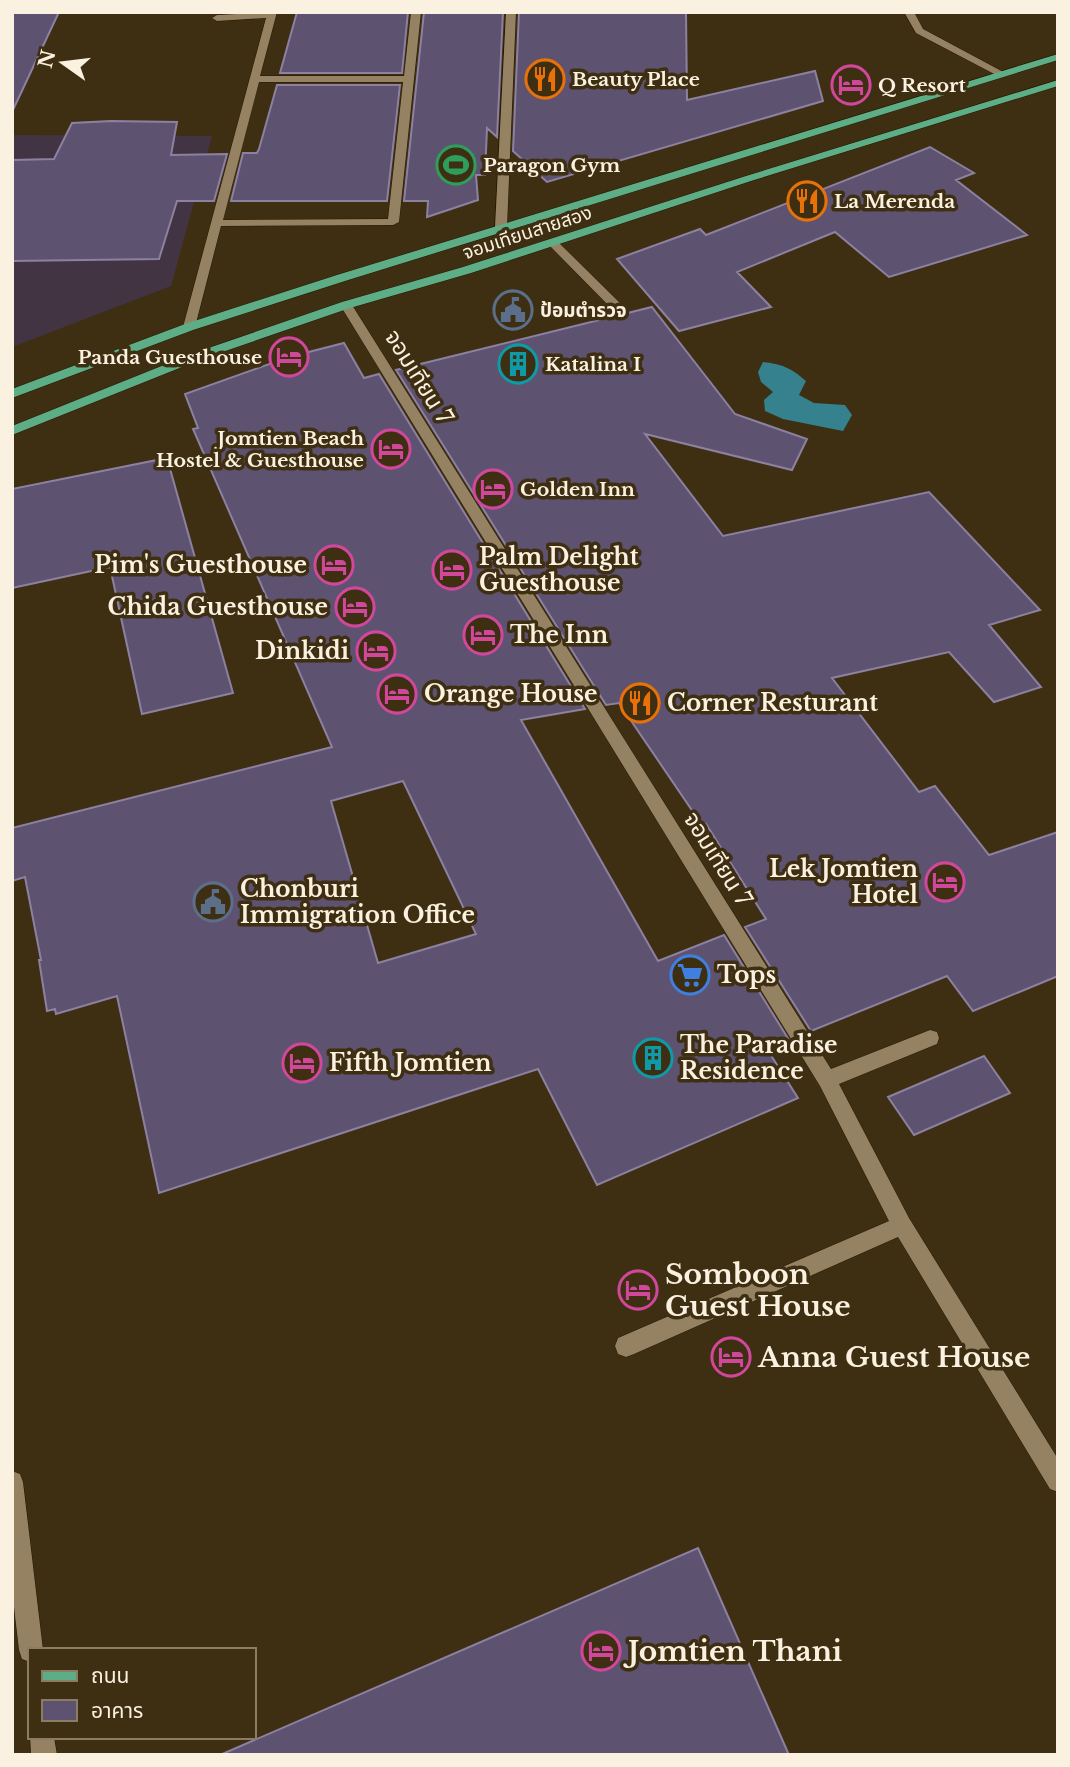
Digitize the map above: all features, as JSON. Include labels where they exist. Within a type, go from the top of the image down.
[{"type":"main road","name":"จอมเทียนสายสอง","points":[[12,394],[189,327],[341,278],[1058,57]]},
{"type":"main road","name":"จอมเทียนสายสอง","points":[[12,430],[198,356],[346,305],[1058,83]]},
{"type":"street","points":[[217,223],[393,222],[416,12]]},
{"type":"street","points":[[501,227],[511,12]]},
{"type":"street","points":[[909,12],[919,31],[1002,74]]},
{"type":"street","points":[[189,327],[271,14],[217,18]]},
{"type":"street","points":[[254,79],[408,79]]},
{"type":"street","points":[[552,242],[618,308]]},
{"type":"street","name":"จอมเทียน 7","points":[[346,305],[827,1080],[902,1225],[1058,1481]]},
{"type":"street","points":[[827,1080],[930,1038]]},
{"type":"street","points":[[626,1346],[902,1225]]},
{"type":"street","points":[[12,1482],[32,1648]]},
{"type":"shaded area","points":[[12,135],[212,136],[171,286],[12,347]]},
{"type":"water","points":[[763,362],[786,367],[806,381],[799,395],[814,403],[845,405],[852,415],[843,431],[783,419],[765,411],[764,400],[773,392],[761,382],[758,372]]},
{"type":"building","points":[[12,12],[59,12],[12,112]]},
{"type":"building","points":[[297,12],[408,12],[402,73],[280,73]]},
{"type":"building","points":[[424,12],[503,12],[497,137],[487,128],[485,175],[476,175],[478,200],[427,217],[428,201],[404,201]]},
{"type":"building","points":[[519,12],[686,12],[687,100],[815,71],[823,101],[547,182],[513,151]]},
{"type":"building","points":[[277,85],[400,85],[387,201],[231,201],[243,153],[257,153],[259,149]]},
{"type":"building","points":[[177,122],[171,155],[227,154],[214,201],[177,201],[159,259],[12,261],[12,160],[54,159],[72,123]]},
{"type":"building","points":[[930,147],[974,173],[956,180],[1027,235],[889,277],[835,232],[737,272],[771,307],[679,331],[617,259],[700,229],[706,235]]},
{"type":"building","points":[[652,307],[735,414],[807,439],[792,470],[645,434],[723,536],[929,492],[1040,610],[989,625],[1041,687],[994,702],[949,652],[832,678],[919,792],[935,786],[989,855],[1058,832],[1058,976],[973,1011],[947,976],[811,1031],[745,927],[766,919],[706,824],[702,825],[619,703],[606,705],[396,370]]},
{"type":"building","points":[[344,343],[364,378],[379,374],[585,709],[521,720],[658,961],[724,935],[789,1040],[767,1049],[798,1098],[597,1185],[538,1069],[159,1193],[117,996],[56,1014],[55,1009],[47,1011],[41,960],[25,877],[12,881],[12,828],[332,747],[193,429],[198,428],[185,394],[289,357]],"holes":[[[403,781],[476,934],[378,963],[331,801]]]},
{"type":"building","points":[[167,458],[233,693],[142,714],[110,567],[12,588],[12,489]]},
{"type":"building","points":[[984,1056],[1010,1093],[914,1135],[888,1097]]},
{"type":"building","name":"Jomtien Thani","points":[[698,1548],[789,1755],[220,1755]]},
{"type":"place","name":"Beauty Place","points":[[545,79]]},
{"type":"place","name":"Q Resort","points":[[851,85]]},
{"type":"place","name":"Paragon Gym","points":[[456,165]]},
{"type":"place","name":"La Merenda","points":[[807,201]]},
{"type":"place","name":"ป้อมตำรวจ","points":[[513,310]]},
{"type":"place","name":"Panda Guesthouse","points":[[289,357]]},
{"type":"place","name":"Katalina I","points":[[518,364]]},
{"type":"place","name":"Jomtien Beach Hostel & Guesthouse","points":[[391,449]]},
{"type":"place","name":"Golden Inn","points":[[493,489]]},
{"type":"place","name":"Pim's Guesthouse","points":[[334,565]]},
{"type":"place","name":"Palm Delight Guesthouse","points":[[452,570]]},
{"type":"place","name":"Chida Guesthouse","points":[[355,607]]},
{"type":"place","name":"The Inn","points":[[483,635]]},
{"type":"place","name":"Dinkidi","points":[[376,651]]},
{"type":"place","name":"Orange House","points":[[397,694]]},
{"type":"place","name":"Corner Resturant","points":[[640,703]]},
{"type":"place","name":"Lek Jomtien Hotel","points":[[945,882]]},
{"type":"place","name":"Chonburi Immigration Office","points":[[213,902]]},
{"type":"place","name":"Tops","points":[[690,975]]},
{"type":"place","name":"The Paradise Residence","points":[[653,1058]]},
{"type":"place","name":"Fifth Jomtien","points":[[302,1063]]},
{"type":"place","name":"Somboon Guest House","points":[[638,1290]]},
{"type":"place","name":"Anna Guest House","points":[[731,1357]]},
{"type":"place","name":"Jomtien Thani","points":[[601,1651]]}]
